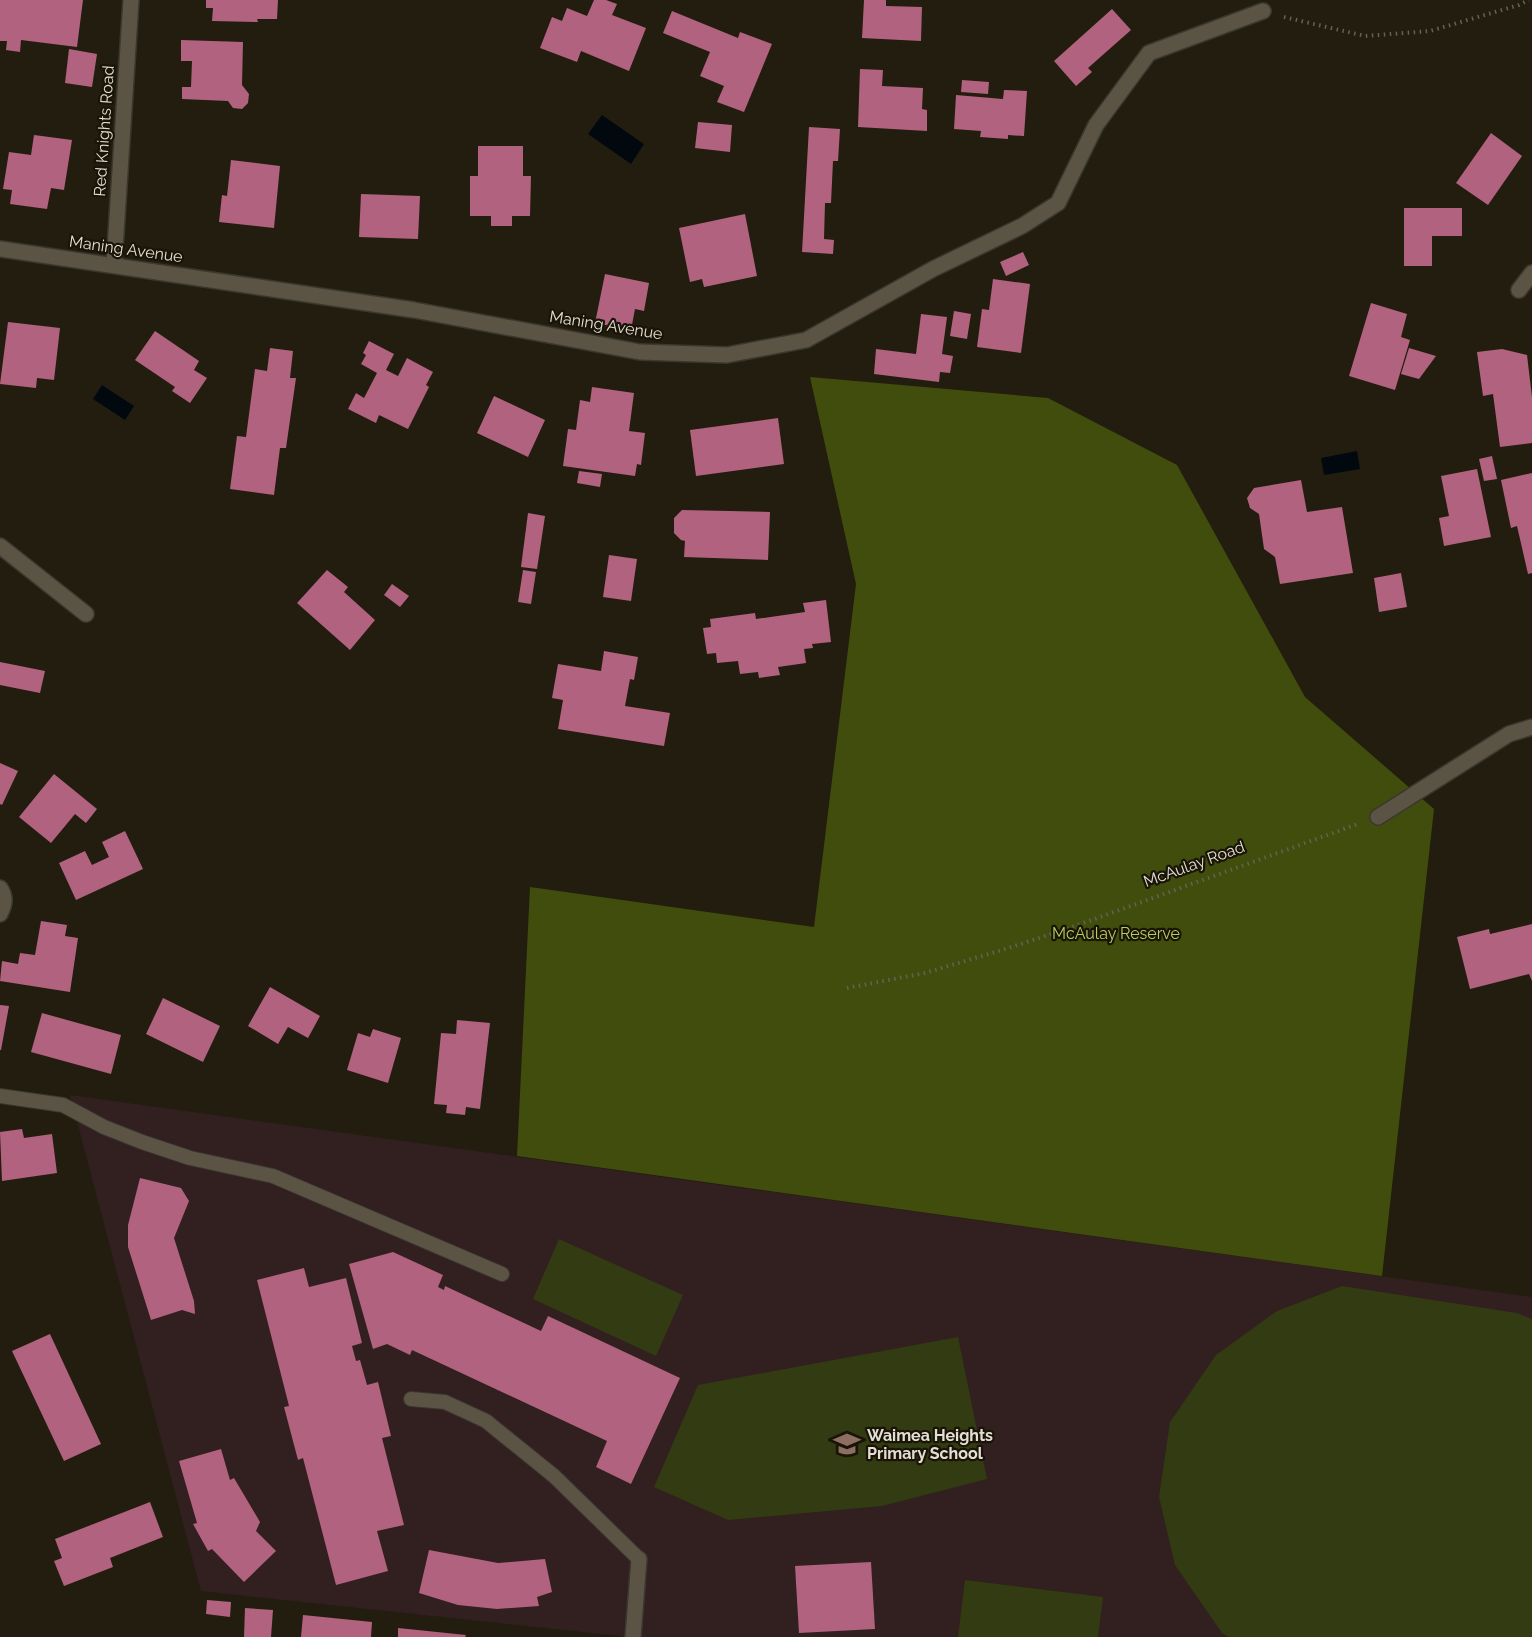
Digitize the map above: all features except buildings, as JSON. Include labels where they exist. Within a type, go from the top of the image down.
[{"type":"street","name":"Red Knights Road","points":[[114,265],[131,0]]},
{"type":"street","name":"Maning Avenue","points":[[0,249],[414,310],[640,352],[727,355],[806,340],[933,268],[1022,226],[1059,203],[1096,125],[1149,53],[1263,11]]},
{"type":"street","points":[[1519,290],[1532,273]]},
{"type":"street","points":[[0,546],[86,614]]},
{"type":"street","points":[[1378,817],[1509,734],[1532,728]]},
{"type":"street","points":[[0,888],[5,895],[4,907],[0,914]]},
{"type":"street","points":[[633,1637],[639,1559]]},
{"type":"lane","points":[[0,1096],[63,1105],[104,1127],[142,1142],[190,1158],[273,1176],[502,1274]]},
{"type":"lane","points":[[411,1399],[445,1402],[486,1420],[554,1476],[639,1559]]},
{"type":"path","points":[[1263,11],[1365,36],[1430,31],[1529,0]]},
{"type":"path","name":"McAulay Road","points":[[847,988],[925,973],[1012,946],[1378,817]]},
{"type":"shaded area","points":[[602,115],[644,144],[631,164],[588,134]]},
{"type":"shaded area","points":[[102,385],[134,406],[125,420],[93,399]]},
{"type":"shaded area","points":[[1357,451],[1360,469],[1324,475],[1321,458]]},
{"type":"shaded area","name":"Waimea Heights Primary School","points":[[70,1095],[1532,1297],[1532,1637],[629,1637],[201,1591]]},
{"type":"green space","name":"McAulay Reserve","points":[[810,377],[1048,398],[1177,465],[1305,697],[1434,809],[1382,1276],[517,1156],[530,887],[814,927],[856,584]]},
{"type":"green space","points":[[559,1239],[683,1295],[656,1356],[533,1299]]},
{"type":"green space","points":[[1342,1286],[1517,1313],[1532,1319],[1532,1637],[1229,1637],[1222,1633],[1175,1565],[1159,1497],[1170,1422],[1216,1355],[1277,1311]]},
{"type":"green space","points":[[958,1337],[987,1479],[882,1506],[728,1520],[654,1487],[698,1385]]},
{"type":"green space","points":[[965,1580],[1103,1597],[1098,1637],[958,1637]]},
{"type":"place","name":"Waimea Heights Primary School","points":[[847,1444]]}]
